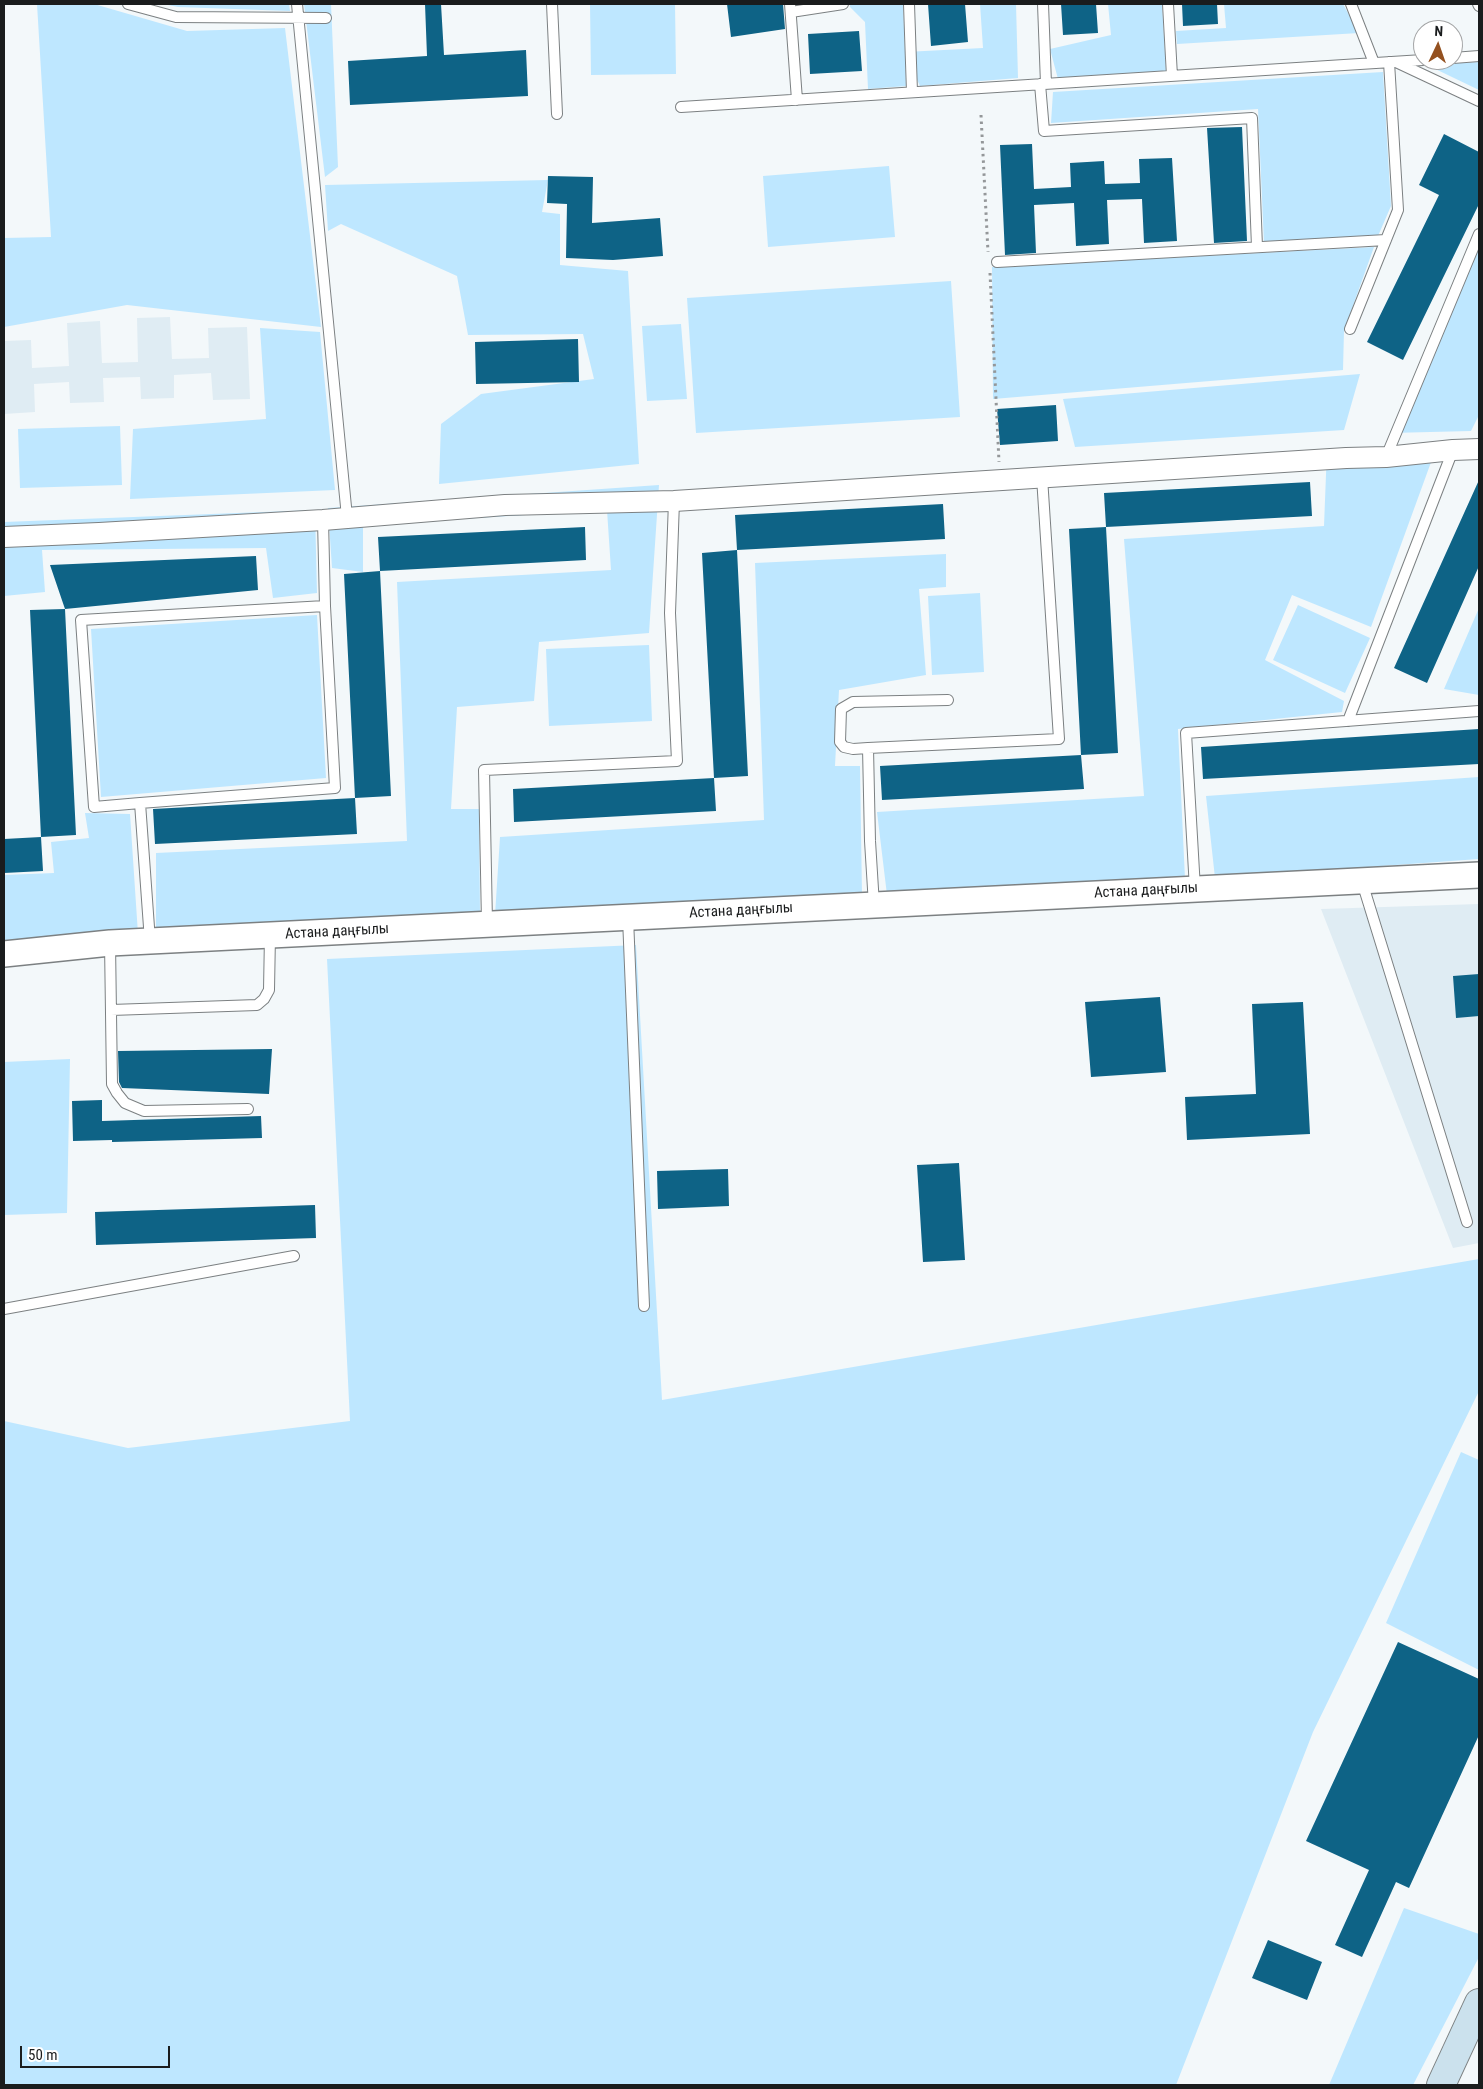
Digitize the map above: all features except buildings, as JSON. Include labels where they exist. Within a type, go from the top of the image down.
[{"type":"main road","points":[[1441,2085],[1479,2003]]},
{"type":"street","points":[[4,537],[323,520],[505,505],[674,501],[1386,457],[1478,446]]},
{"type":"street","name":"Астана даңғылы","points":[[4,954],[110,943],[1479,875]]},
{"type":"lane","points":[[128,4],[176,17],[326,18]]},
{"type":"lane","points":[[297,4],[347,518]]},
{"type":"lane","points":[[552,4],[557,114]]},
{"type":"lane","points":[[797,100],[791,8],[843,4]]},
{"type":"lane","points":[[909,4],[912,92]]},
{"type":"lane","points":[[1044,4],[1044,131],[1252,118],[1257,247]]},
{"type":"lane","points":[[1168,4],[1172,76]]},
{"type":"lane","points":[[1351,4],[1374,63]]},
{"type":"lane","points":[[1463,57],[1479,56]]},
{"type":"lane","points":[[681,107],[1413,61]]},
{"type":"lane","points":[[1392,62],[1479,101]]},
{"type":"lane","points":[[1350,329],[1398,210],[1392,62]]},
{"type":"lane","points":[[1386,457],[1479,234]]},
{"type":"lane","points":[[993,263],[1386,240]]},
{"type":"lane","points":[[1348,721],[1453,450]]},
{"type":"lane","points":[[948,700],[853,702],[842,709],[840,715],[840,742],[844,747],[853,749],[1059,739],[1042,477]]},
{"type":"lane","points":[[487,924],[484,770],[677,761],[670,613],[674,501]]},
{"type":"lane","points":[[323,520],[325,606],[335,788],[94,806],[81,620],[325,606]]},
{"type":"lane","points":[[1195,889],[1186,733],[1479,711]]},
{"type":"lane","points":[[868,748],[874,905]]},
{"type":"lane","points":[[140,803],[150,941]]},
{"type":"lane","points":[[1362,881],[1467,1222]]},
{"type":"lane","points":[[628,917],[644,1306]]},
{"type":"lane","points":[[111,1010],[257,1005],[264,999],[269,990],[270,935]]},
{"type":"lane","points":[[110,943],[112,1084],[125,1103],[144,1110],[248,1109]]},
{"type":"lane","points":[[4,1309],[294,1256]]},
{"type":"path","points":[[981,115],[988,254]]},
{"type":"path","points":[[993,263],[1000,480]]},
{"type":"shaded area","points":[[37,4],[94,4],[187,31],[285,28],[321,327],[127,305],[4,327],[4,238],[51,237]]},
{"type":"shaded area","points":[[163,4],[289,4],[290,11],[178,7]]},
{"type":"shaded area","points":[[304,4],[331,4],[338,167],[325,177]]},
{"type":"shaded area","points":[[590,4],[675,4],[676,74],[591,75]]},
{"type":"shaded area","points":[[850,4],[903,4],[905,52],[983,48],[980,4],[1016,4],[1018,78],[920,86],[905,53],[906,86],[868,89],[865,22],[850,7]]},
{"type":"shaded area","points":[[1108,4],[1162,4],[1166,71],[1058,79],[1050,49],[1111,35]]},
{"type":"shaded area","points":[[1224,4],[1343,4],[1359,33],[1177,44],[1176,31],[1226,28]]},
{"type":"shaded area","points":[[1479,62],[1479,90],[1437,70],[1463,70],[1463,63]]},
{"type":"shaded area","points":[[1383,72],[1391,206],[1378,236],[1264,243],[1258,109],[1051,123],[1053,92]]},
{"type":"shaded area","points":[[889,166],[895,237],[768,247],[763,176]]},
{"type":"shaded area","points":[[548,180],[542,212],[560,214],[560,265],[628,271],[639,464],[439,484],[441,424],[481,394],[594,379],[583,334],[468,335],[457,276],[341,224],[328,231],[325,185]]},
{"type":"shaded area","points":[[1479,246],[1479,415],[1471,431],[1390,433]]},
{"type":"shaded area","points":[[1374,247],[1344,331],[1343,370],[993,399],[992,267]]},
{"type":"shaded area","points":[[951,281],[960,417],[696,433],[687,298]]},
{"type":"shaded area","points":[[170,317],[172,359],[209,358],[208,328],[247,327],[250,399],[213,400],[211,373],[174,375],[174,398],[141,399],[140,377],[103,378],[104,402],[70,403],[69,382],[34,384],[35,412],[4,414],[4,341],[31,340],[32,368],[69,366],[67,323],[100,321],[102,363],[138,362],[137,318]]},
{"type":"shaded area","points":[[681,324],[687,399],[647,401],[642,326]]},
{"type":"shaded area","points":[[260,328],[320,332],[335,490],[130,499],[133,429],[266,419]]},
{"type":"shaded area","points":[[1360,374],[1344,430],[1075,447],[1063,399]]},
{"type":"shaded area","points":[[120,426],[122,485],[20,488],[18,429]]},
{"type":"shaded area","points":[[1327,449],[1434,454],[1371,627],[1292,595],[1265,660],[1344,701],[1342,712],[1178,729],[1185,879],[887,895],[877,812],[1144,796],[1124,539],[1324,526]]},
{"type":"shaded area","points":[[659,485],[649,633],[539,642],[534,701],[457,707],[451,809],[479,809],[480,916],[156,933],[156,853],[407,841],[397,582],[611,570],[607,510],[363,525],[363,572],[332,568],[328,508]]},
{"type":"shaded area","points":[[315,510],[317,593],[273,598],[266,548],[42,550],[45,592],[4,596],[4,522]]},
{"type":"shaded area","points":[[946,554],[946,587],[919,589],[926,675],[839,690],[835,766],[860,766],[862,896],[495,915],[500,837],[764,820],[755,563]]},
{"type":"shaded area","points":[[980,593],[984,672],[932,675],[928,596]]},
{"type":"shaded area","points":[[1298,605],[1370,638],[1345,693],[1273,660]]},
{"type":"shaded area","points":[[1479,608],[1479,695],[1444,689]]},
{"type":"shaded area","points":[[317,615],[326,778],[101,797],[91,629]]},
{"type":"shaded area","points":[[649,645],[652,721],[549,726],[546,649]]},
{"type":"shaded area","points":[[1479,777],[1479,859],[1215,878],[1206,796]]},
{"type":"shaded area","points":[[85,813],[130,814],[138,934],[4,941],[4,875],[54,873],[51,842],[89,838]]},
{"type":"shaded area","points":[[1479,904],[1479,1243],[1453,1248],[1321,909]]},
{"type":"shaded area","points":[[636,945],[662,1400],[1479,1259],[1479,1391],[1313,1732],[1176,2085],[4,2085],[4,1421],[128,1448],[350,1421],[327,959]]},
{"type":"shaded area","points":[[70,1059],[67,1213],[4,1215],[4,1062]]},
{"type":"shaded area","points":[[1461,1452],[1479,1460],[1479,1670],[1386,1623]]},
{"type":"shaded area","points":[[1404,1908],[1479,1934],[1479,1957],[1413,2085],[1329,2085]]}]
